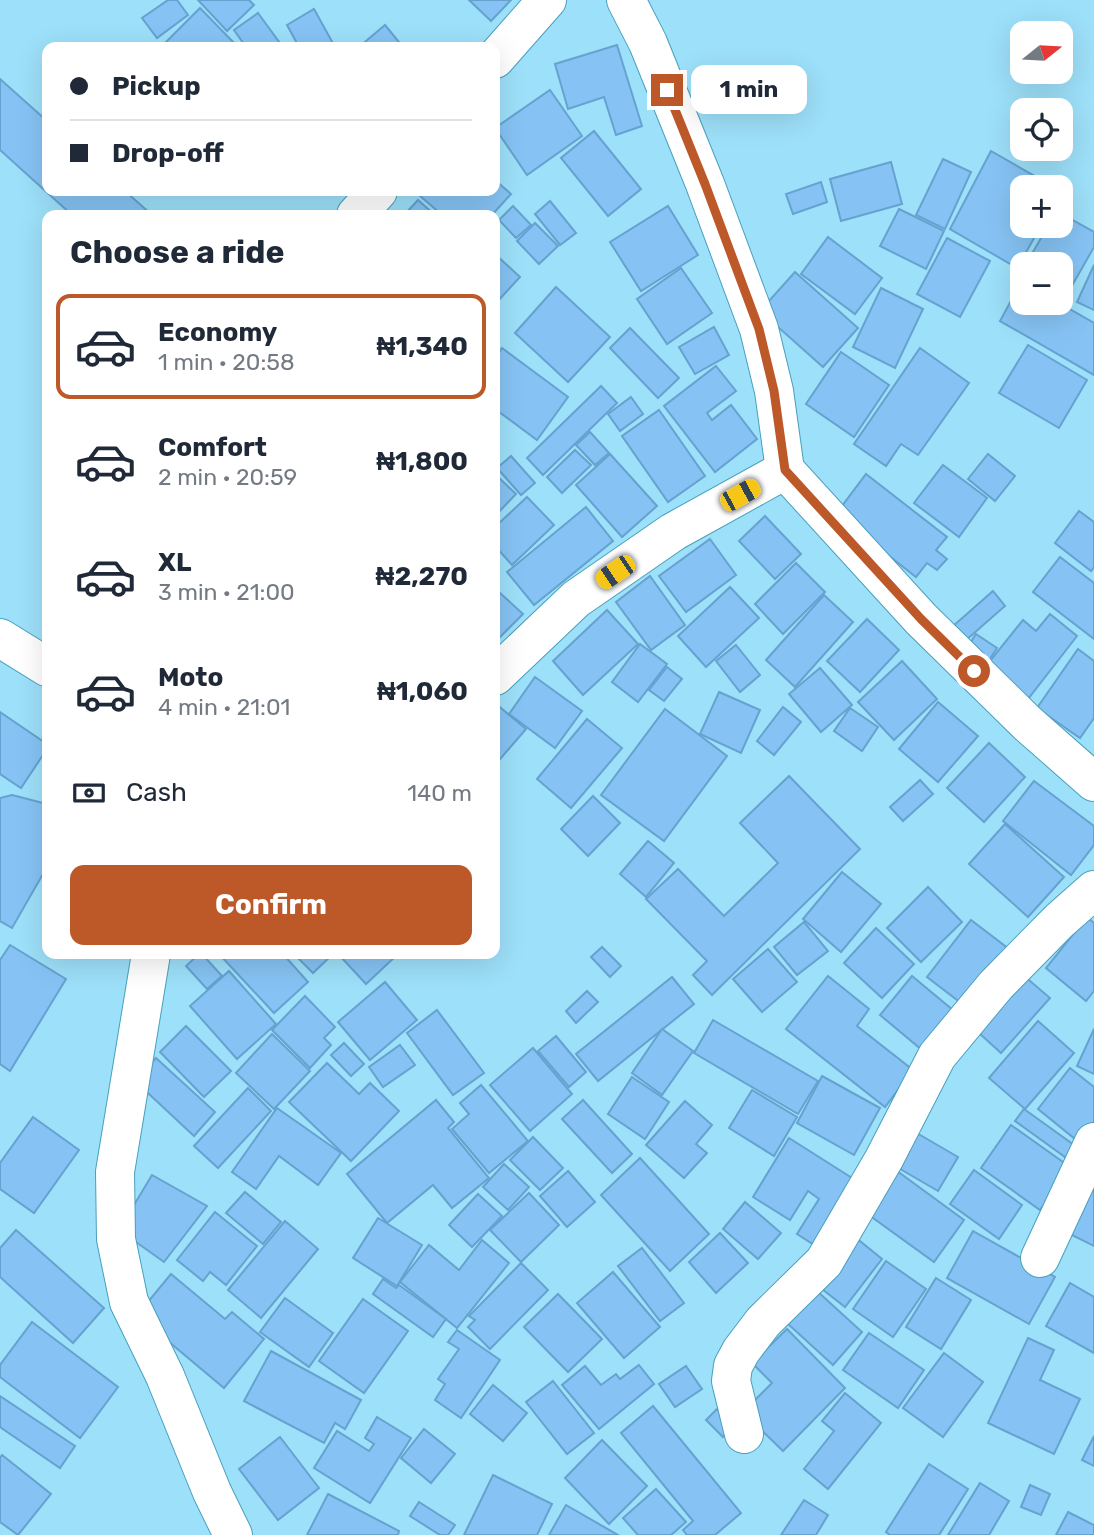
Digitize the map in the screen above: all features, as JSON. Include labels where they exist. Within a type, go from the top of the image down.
[{"type":"street","points":[[500,53],[547,0]]},
{"type":"street","points":[[625,0],[648,43],[690,145],[759,329],[774,391],[785,470],[921,619],[1027,723],[1094,782]]},
{"type":"street","points":[[361,210],[373,196]]},
{"type":"street","points":[[500,671],[576,599],[673,532],[785,470]]},
{"type":"street","points":[[0,638],[42,664]]},
{"type":"street","points":[[744,1434],[731,1381],[733,1366],[741,1350],[763,1322],[824,1262],[884,1159],[937,1056],[996,985],[1059,921],[1094,890]]},
{"type":"street","points":[[150,959],[115,1172],[116,1239],[130,1302],[233,1535]]},
{"type":"street","points":[[1040,1258],[1094,1142]]},
{"type":"building","points":[[168,0],[177,0],[188,15],[157,38],[142,18]]},
{"type":"building","points":[[198,0],[249,0],[254,5],[227,31]]},
{"type":"building","points":[[469,0],[511,0],[491,21]]},
{"type":"building","points":[[200,8],[233,42],[166,42]]},
{"type":"building","points":[[314,9],[332,42],[296,42],[287,25]]},
{"type":"building","points":[[258,13],[279,42],[242,42],[234,30]]},
{"type":"building","points":[[385,25],[399,42],[365,42]]},
{"type":"building","points":[[617,45],[642,126],[616,135],[604,97],[568,109],[555,64]]},
{"type":"building","points":[[0,79],[42,117],[42,188],[0,150]]},
{"type":"building","points":[[550,90],[582,136],[527,175],[500,135],[500,125]]},
{"type":"building","points":[[594,131],[641,189],[608,216],[561,158]]},
{"type":"building","points":[[991,151],[1033,175],[1010,175],[1010,238],[1034,238],[1026,252],[1010,252],[1010,264],[950,229]]},
{"type":"building","points":[[943,159],[971,172],[945,229],[916,215]]},
{"type":"building","points":[[891,162],[902,204],[841,221],[830,179]]},
{"type":"building","points":[[821,182],[827,202],[793,214],[786,194]]},
{"type":"building","points":[[500,184],[511,194],[497,210],[436,210],[420,196],[500,196]]},
{"type":"building","points":[[51,196],[131,196],[146,210],[66,210]]},
{"type":"building","points":[[418,200],[429,210],[409,210]]},
{"type":"building","points":[[550,201],[576,233],[560,245],[535,214]]},
{"type":"building","points":[[513,206],[531,225],[516,238],[500,219]]},
{"type":"building","points":[[668,206],[698,255],[641,291],[610,242]]},
{"type":"building","points":[[899,209],[944,231],[926,269],[880,246]]},
{"type":"building","points":[[1073,220],[1094,232],[1094,247],[1073,284],[1073,252],[1033,252],[1041,238],[1073,238]]},
{"type":"building","points":[[535,223],[558,246],[539,264],[517,241]]},
{"type":"building","points":[[828,237],[882,278],[855,314],[801,274]]},
{"type":"building","points":[[947,238],[990,261],[960,317],[917,294]]},
{"type":"building","points":[[500,259],[520,277],[500,299]]},
{"type":"building","points":[[1094,265],[1094,310],[1077,302]]},
{"type":"building","points":[[681,268],[712,313],[667,344],[637,299]]},
{"type":"building","points":[[795,272],[858,328],[823,367],[760,311]]},
{"type":"building","points":[[556,287],[610,337],[568,382],[515,333]]},
{"type":"building","points":[[881,288],[923,309],[895,368],[853,347]]},
{"type":"building","points":[[1010,302],[1010,315],[1073,315],[1073,311],[1094,323],[1094,375],[1000,321]]},
{"type":"building","points":[[714,327],[729,355],[695,374],[679,347]]},
{"type":"building","points":[[630,328],[679,378],[658,398],[610,348]]},
{"type":"building","points":[[1028,345],[1087,380],[1059,428],[999,393]]},
{"type":"building","points":[[502,348],[568,397],[537,440],[500,413]]},
{"type":"building","points":[[920,348],[969,383],[918,455],[901,444],[886,466],[854,444]]},
{"type":"building","points":[[841,352],[889,385],[854,437],[806,404]]},
{"type":"building","points":[[716,366],[736,391],[707,413],[712,420],[731,405],[757,439],[715,472],[664,406]]},
{"type":"building","points":[[601,386],[617,403],[543,475],[527,458]]},
{"type":"building","points":[[631,397],[643,414],[620,431],[608,414]]},
{"type":"building","points":[[659,410],[705,476],[668,502],[622,436]]},
{"type":"building","points":[[590,432],[609,453],[595,465],[576,445]]},
{"type":"building","points":[[575,450],[591,465],[562,493],[547,477]]},
{"type":"building","points":[[610,454],[657,506],[622,537],[576,485]]},
{"type":"building","points":[[988,454],[1015,476],[995,501],[968,479]]},
{"type":"building","points":[[511,456],[535,483],[521,495],[500,471],[500,465]]},
{"type":"building","points":[[943,465],[987,498],[959,537],[914,503]]},
{"type":"building","points":[[866,474],[947,537],[936,550],[947,559],[937,570],[927,563],[916,577],[836,514]]},
{"type":"building","points":[[500,479],[516,494],[500,511]]},
{"type":"building","points":[[527,497],[554,525],[512,565],[500,552],[500,522]]},
{"type":"building","points":[[586,507],[613,541],[534,605],[507,572]]},
{"type":"building","points":[[1079,511],[1094,522],[1094,567],[1091,571],[1055,543]]},
{"type":"building","points":[[765,516],[801,554],[775,579],[739,541]]},
{"type":"building","points":[[710,539],[736,575],[686,612],[659,576]]},
{"type":"building","points":[[1060,557],[1094,583],[1094,639],[1033,592]]},
{"type":"building","points":[[796,563],[825,592],[783,634],[755,604]]},
{"type":"building","points":[[650,576],[685,625],[651,650],[616,602]]},
{"type":"building","points":[[730,587],[759,618],[706,667],[678,636]]},
{"type":"building","points":[[993,591],[1005,606],[957,648],[944,634]]},
{"type":"building","points":[[500,593],[523,614],[500,637]]},
{"type":"building","points":[[824,595],[853,622],[795,687],[766,660]]},
{"type":"building","points":[[607,610],[638,644],[583,695],[553,661]]},
{"type":"building","points":[[1050,614],[1077,636],[1028,699],[986,666],[1023,620],[1036,631]]},
{"type":"building","points":[[867,619],[899,650],[860,692],[827,661]]},
{"type":"building","points":[[976,634],[997,648],[986,665],[965,651]]},
{"type":"building","points":[[640,644],[667,664],[638,702],[612,682]]},
{"type":"building","points":[[736,645],[760,675],[740,692],[716,661]]},
{"type":"building","points":[[1078,649],[1094,661],[1094,718],[1080,738],[1037,708]]},
{"type":"building","points":[[902,661],[937,699],[894,740],[858,702]]},
{"type":"building","points":[[667,667],[682,679],[664,701],[649,690]]},
{"type":"building","points":[[820,668],[852,705],[821,732],[789,694]]},
{"type":"building","points":[[535,677],[582,711],[555,748],[509,714]]},
{"type":"building","points":[[719,692],[760,710],[741,753],[700,734]]},
{"type":"building","points":[[938,702],[978,736],[938,782],[899,749]]},
{"type":"building","points":[[500,707],[526,729],[500,759]]},
{"type":"building","points":[[783,707],[801,722],[774,755],[757,741]]},
{"type":"building","points":[[850,708],[878,727],[862,751],[834,731]]},
{"type":"building","points":[[665,709],[727,756],[664,841],[601,795]]},
{"type":"building","points":[[0,712],[42,741],[42,756],[21,788],[0,774]]},
{"type":"building","points":[[587,719],[622,748],[571,808],[537,779]]},
{"type":"building","points":[[989,743],[1025,777],[984,822],[947,788]]},
{"type":"building","points":[[789,776],[860,849],[712,995],[693,975],[707,961],[646,899],[678,869],[724,916],[778,863],[740,823]]},
{"type":"building","points":[[920,780],[933,794],[903,821],[890,807]]},
{"type":"building","points":[[1034,781],[1094,826],[1094,845],[1071,875],[1003,821]]},
{"type":"building","points":[[12,795],[42,803],[42,876],[12,928],[0,921],[0,798]]},
{"type":"building","points":[[593,796],[620,823],[588,856],[561,829]]},
{"type":"building","points":[[1005,824],[1064,877],[1028,917],[969,864]]},
{"type":"building","points":[[648,841],[674,863],[646,897],[620,874]]},
{"type":"building","points":[[842,872],[881,904],[841,952],[803,919]]},
{"type":"building","points":[[928,887],[962,922],[921,962],[887,928]]},
{"type":"building","points":[[1087,917],[1094,923],[1094,991],[1086,1001],[1046,968]]},
{"type":"building","points":[[971,920],[1009,949],[965,1006],[927,977]]},
{"type":"building","points":[[804,922],[828,951],[797,975],[774,947]]},
{"type":"building","points":[[876,928],[914,964],[882,998],[844,963]]},
{"type":"building","points":[[10,945],[66,979],[10,1071],[0,1064],[0,960]]},
{"type":"building","points":[[602,947],[621,966],[610,977],[591,957]]},
{"type":"building","points":[[768,949],[797,982],[762,1012],[733,979]]},
{"type":"building","points":[[194,959],[207,959],[222,976],[207,989],[186,966]]},
{"type":"building","points":[[224,959],[287,959],[308,982],[274,1013]]},
{"type":"building","points":[[299,959],[328,959],[313,973]]},
{"type":"building","points":[[343,959],[393,959],[366,984]]},
{"type":"building","points":[[1016,969],[1050,998],[1001,1053],[968,1023]]},
{"type":"building","points":[[229,971],[276,1024],[237,1059],[190,1006]]},
{"type":"building","points":[[828,976],[869,1009],[857,1026],[913,1070],[885,1107],[786,1029]]},
{"type":"building","points":[[912,976],[954,1011],[922,1050],[880,1015]]},
{"type":"building","points":[[672,977],[694,1004],[598,1081],[576,1054]]},
{"type":"building","points":[[385,982],[417,1020],[370,1060],[338,1022]]},
{"type":"building","points":[[587,991],[598,1002],[576,1023],[566,1011]]},
{"type":"building","points":[[305,996],[335,1027],[324,1038],[331,1045],[310,1068],[272,1030]]},
{"type":"building","points":[[437,1010],[484,1073],[453,1095],[407,1033]]},
{"type":"building","points":[[713,1020],[818,1081],[798,1114],[694,1053]]},
{"type":"building","points":[[1038,1021],[1074,1053],[1025,1109],[989,1078]]},
{"type":"building","points":[[186,1026],[231,1071],[204,1097],[160,1052]]},
{"type":"building","points":[[662,1029],[693,1051],[662,1095],[632,1073]]},
{"type":"building","points":[[1094,1029],[1094,1074],[1077,1066]]},
{"type":"building","points":[[272,1034],[310,1071],[274,1109],[236,1073]]},
{"type":"building","points":[[556,1036],[586,1072],[569,1087],[538,1051]]},
{"type":"building","points":[[344,1043],[364,1064],[351,1076],[331,1055]]},
{"type":"building","points":[[400,1045],[415,1065],[383,1087],[369,1067]]},
{"type":"building","points":[[533,1048],[572,1094],[530,1131],[490,1085]]},
{"type":"building","points":[[156,1058],[215,1112],[194,1136],[135,1081]]},
{"type":"building","points":[[327,1063],[359,1094],[370,1083],[399,1111],[351,1161],[289,1102]]},
{"type":"building","points":[[1070,1068],[1094,1087],[1094,1126],[1080,1143],[1038,1109]]},
{"type":"building","points":[[822,1076],[880,1108],[854,1155],[797,1123]]},
{"type":"building","points":[[632,1077],[669,1102],[645,1139],[608,1114]]},
{"type":"building","points":[[481,1085],[528,1141],[489,1173],[452,1129],[469,1114],[460,1103]]},
{"type":"building","points":[[248,1088],[271,1111],[218,1168],[194,1146]]},
{"type":"building","points":[[752,1090],[797,1117],[774,1156],[729,1128]]},
{"type":"building","points":[[436,1100],[454,1122],[448,1128],[489,1178],[452,1208],[433,1185],[387,1223],[347,1174]]},
{"type":"building","points":[[583,1100],[632,1154],[612,1173],[562,1119]]},
{"type":"building","points":[[685,1101],[712,1125],[696,1144],[707,1153],[684,1178],[646,1145]]},
{"type":"building","points":[[277,1108],[341,1153],[318,1185],[279,1156],[256,1189],[232,1172]]},
{"type":"building","points":[[1024,1109],[1081,1150],[1072,1162],[1015,1121]]},
{"type":"building","points":[[33,1117],[79,1150],[34,1213],[0,1189],[0,1163]]},
{"type":"building","points":[[1011,1125],[1070,1167],[1040,1210],[981,1168]]},
{"type":"building","points":[[915,1132],[958,1157],[938,1191],[895,1166]]},
{"type":"building","points":[[533,1137],[563,1168],[540,1190],[510,1160]]},
{"type":"building","points":[[789,1138],[860,1183],[819,1248],[797,1234],[819,1199],[808,1191],[790,1220],[753,1197]]},
{"type":"building","points":[[640,1158],[709,1234],[670,1271],[601,1195]]},
{"type":"building","points":[[504,1164],[529,1187],[508,1210],[483,1187]]},
{"type":"building","points":[[893,1168],[964,1220],[934,1262],[862,1210]]},
{"type":"building","points":[[974,1170],[1022,1205],[999,1239],[950,1204]]},
{"type":"building","points":[[568,1171],[595,1202],[567,1227],[540,1196]]},
{"type":"building","points":[[152,1175],[207,1206],[164,1262],[119,1230]]},
{"type":"building","points":[[1094,1183],[1094,1246],[1068,1233]]},
{"type":"building","points":[[245,1192],[281,1222],[263,1244],[226,1213]]},
{"type":"building","points":[[529,1193],[559,1225],[521,1262],[490,1230]]},
{"type":"building","points":[[478,1194],[502,1216],[472,1247],[449,1225]]},
{"type":"building","points":[[745,1202],[781,1233],[758,1259],[723,1229]]},
{"type":"building","points":[[215,1212],[257,1246],[226,1285],[210,1272],[203,1281],[177,1260]]},
{"type":"building","points":[[378,1218],[422,1245],[397,1286],[353,1258]]},
{"type":"building","points":[[285,1221],[318,1249],[261,1318],[228,1290]]},
{"type":"building","points":[[16,1230],[104,1308],[73,1343],[0,1277],[0,1248]]},
{"type":"building","points":[[973,1231],[1055,1277],[1029,1324],[947,1278]]},
{"type":"building","points":[[720,1233],[748,1263],[716,1293],[689,1262]]},
{"type":"building","points":[[855,1237],[882,1259],[845,1307],[817,1285]]},
{"type":"building","points":[[482,1240],[509,1263],[457,1328],[400,1282],[429,1245],[459,1270]]},
{"type":"building","points":[[642,1248],[684,1303],[660,1321],[618,1266]]},
{"type":"building","points":[[886,1261],[926,1289],[893,1337],[853,1309]]},
{"type":"building","points":[[521,1263],[548,1290],[490,1349],[468,1327],[475,1320],[469,1316]]},
{"type":"building","points":[[613,1272],[660,1327],[624,1358],[577,1303]]},
{"type":"building","points":[[171,1274],[225,1319],[232,1312],[264,1339],[224,1388],[137,1315]]},
{"type":"building","points":[[936,1278],[971,1300],[941,1349],[906,1327]]},
{"type":"building","points":[[383,1279],[396,1288],[399,1285],[446,1319],[433,1337],[373,1294]]},
{"type":"building","points":[[1070,1283],[1094,1297],[1094,1353],[1046,1326]]},
{"type":"building","points":[[817,1291],[862,1332],[833,1365],[788,1324]]},
{"type":"building","points":[[558,1294],[602,1339],[568,1372],[524,1327]]},
{"type":"building","points":[[285,1298],[333,1333],[309,1367],[260,1332]]},
{"type":"building","points":[[363,1299],[408,1331],[364,1393],[319,1361]]},
{"type":"building","points":[[32,1322],[118,1387],[80,1438],[0,1377],[0,1365]]},
{"type":"building","points":[[787,1329],[845,1388],[783,1451],[743,1412],[772,1383],[752,1363]]},
{"type":"building","points":[[457,1330],[500,1360],[461,1418],[435,1400],[445,1384],[438,1379],[459,1349],[448,1342]]},
{"type":"building","points":[[869,1333],[924,1370],[898,1408],[843,1370]]},
{"type":"building","points":[[1028,1338],[1054,1350],[1040,1380],[1080,1399],[1054,1454],[988,1423]]},
{"type":"building","points":[[271,1351],[361,1400],[345,1429],[335,1423],[324,1443],[244,1401]]},
{"type":"building","points":[[944,1353],[983,1382],[943,1437],[903,1408]]},
{"type":"building","points":[[639,1365],[654,1384],[599,1429],[562,1385],[585,1366],[601,1385],[616,1374],[620,1379]]},
{"type":"building","points":[[686,1366],[702,1389],[675,1407],[659,1384]]},
{"type":"building","points":[[553,1381],[594,1433],[567,1454],[526,1402]]},
{"type":"building","points":[[493,1385],[527,1413],[503,1441],[470,1414]]},
{"type":"building","points":[[845,1393],[881,1423],[828,1489],[804,1469],[834,1431],[822,1421]]},
{"type":"building","points":[[0,1396],[75,1446],[60,1468],[0,1427]]},
{"type":"building","points":[[653,1406],[741,1513],[715,1535],[687,1535],[683,1530],[693,1521],[621,1433]]},
{"type":"building","points":[[717,1409],[734,1427],[723,1437],[706,1420]]},
{"type":"building","points":[[377,1417],[411,1438],[370,1503],[314,1468],[337,1431],[369,1451],[374,1444],[365,1438]]},
{"type":"building","points":[[424,1429],[455,1454],[431,1483],[401,1458]]},
{"type":"building","points":[[1094,1436],[1094,1466],[1082,1460]]},
{"type":"building","points":[[280,1437],[319,1488],[278,1520],[239,1469]]},
{"type":"building","points":[[602,1440],[647,1486],[609,1524],[565,1478]]},
{"type":"building","points":[[2,1455],[51,1494],[18,1535],[0,1522]]},
{"type":"building","points":[[929,1464],[968,1489],[939,1535],[890,1535],[886,1532]]},
{"type":"building","points":[[493,1475],[552,1504],[537,1535],[464,1535]]},
{"type":"building","points":[[980,1483],[1009,1501],[989,1535],[948,1535]]},
{"type":"building","points":[[1030,1485],[1050,1494],[1041,1515],[1021,1507]]},
{"type":"building","points":[[656,1489],[686,1522],[671,1535],[638,1535],[623,1518]]},
{"type":"building","points":[[328,1494],[399,1531],[398,1535],[307,1535]]},
{"type":"building","points":[[804,1500],[828,1515],[816,1535],[781,1535]]},
{"type":"building","points":[[419,1502],[455,1525],[448,1535],[440,1535],[410,1516]]},
{"type":"building","points":[[566,1505],[618,1535],[549,1535]]},
{"type":"building","points":[[1068,1512],[1094,1525],[1094,1535],[1056,1535]]},
{"type":"route","points":[[667,90],[759,329],[774,391],[785,470],[921,619],[974,671]]}]
